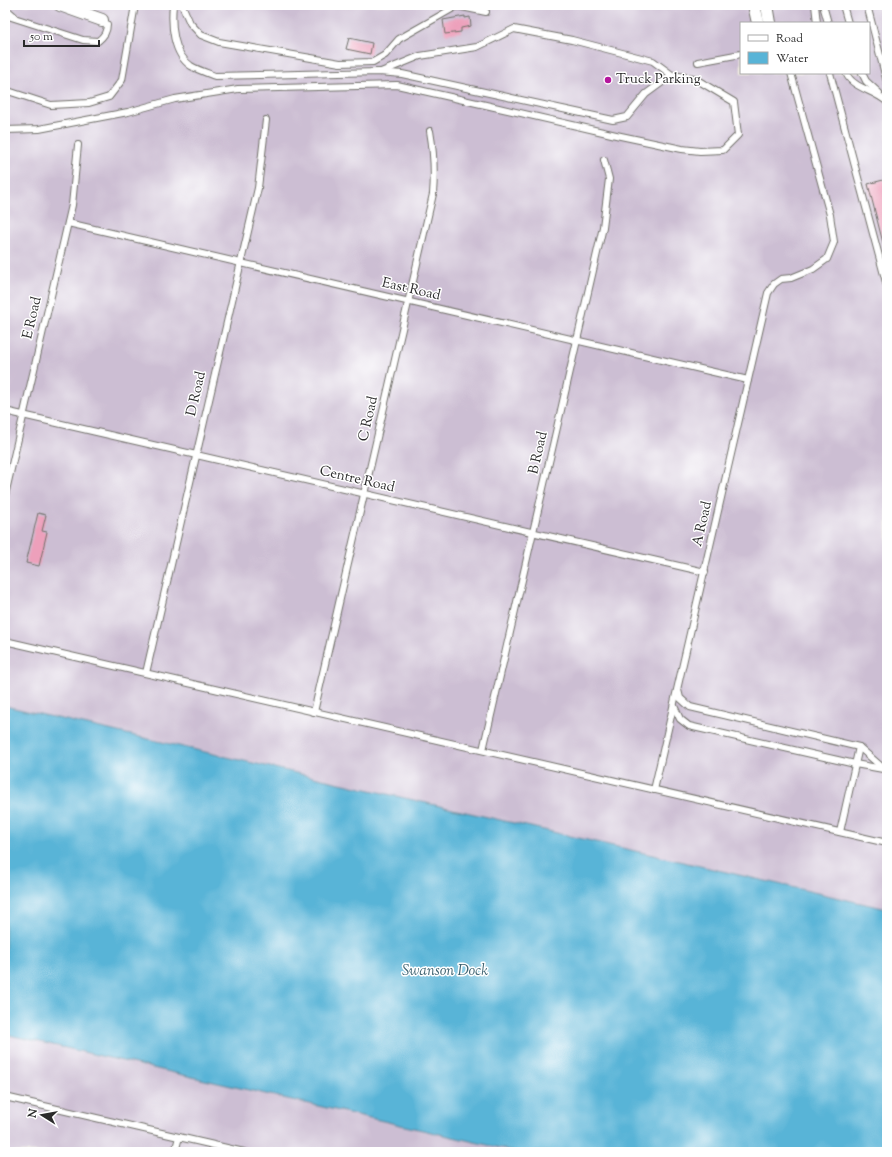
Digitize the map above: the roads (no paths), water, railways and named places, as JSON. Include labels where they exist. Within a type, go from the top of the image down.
[{"type":"street","points":[[60,5],[102,20]]},
{"type":"street","points":[[754,5],[758,22]]},
{"type":"street","points":[[768,5],[770,22]]},
{"type":"lane","points":[[5,90],[51,105],[89,103],[109,96],[122,80],[135,5]]},
{"type":"lane","points":[[172,5],[174,36],[180,54],[191,66],[215,76],[379,72],[402,74],[613,120],[627,117],[646,94],[672,75]]},
{"type":"lane","points":[[182,5],[190,23],[200,35],[219,42],[340,63],[373,62],[385,55],[399,39],[457,6],[486,12]]},
{"type":"lane","points":[[815,5],[817,22]]},
{"type":"lane","points":[[823,5],[828,22]]},
{"type":"lane","points":[[843,5],[848,22]]},
{"type":"lane","points":[[866,5],[887,82]]},
{"type":"lane","points":[[5,8],[17,19]]},
{"type":"lane","points":[[5,15],[83,40],[98,41],[107,30],[106,24],[102,20]]},
{"type":"lane","points":[[5,130],[39,129],[128,112],[175,99],[238,89],[397,85],[616,136],[682,149],[700,151],[723,150],[738,135],[734,102],[694,78],[672,75],[653,61],[572,40],[514,29],[477,47],[420,56],[379,72]]},
{"type":"lane","points":[[698,62],[740,54]]},
{"type":"lane","name":"A Road","points":[[654,790],[768,293],[774,284],[781,279],[791,278],[813,270],[827,259],[834,242],[830,215],[791,74]]},
{"type":"lane","points":[[830,74],[887,286]]},
{"type":"lane","points":[[846,74],[858,86],[882,96]]},
{"type":"lane","points":[[862,74],[866,81],[887,102]]},
{"type":"lane","name":"D Road","points":[[146,673],[258,188],[266,120]]},
{"type":"lane","name":"C Road","points":[[314,712],[433,194],[435,174],[430,131]]},
{"type":"lane","name":"E Road","points":[[5,495],[72,205],[78,145]]},
{"type":"lane","name":"B Road","points":[[483,750],[603,227],[609,179],[604,160]]},
{"type":"lane","name":"East Road","points":[[68,223],[748,380]]},
{"type":"lane","name":"Centre Road","points":[[5,411],[705,572]]},
{"type":"lane","points":[[5,641],[887,843]]},
{"type":"lane","points":[[678,688],[680,698],[690,707],[859,747],[886,769]]},
{"type":"lane","points":[[674,705],[680,719],[689,726],[855,764],[886,769]]},
{"type":"lane","points":[[840,832],[859,747]]},
{"type":"lane","points":[[5,1097],[244,1152]]},
{"type":"lane","points":[[175,1152],[179,1137]]},
{"type":"water","name":"Swanson Dock","points":[[5,706],[887,909],[887,1152],[518,1152],[5,1034]]},
{"type":"place","name":"Truck Parking","points":[[608,80]]}]
